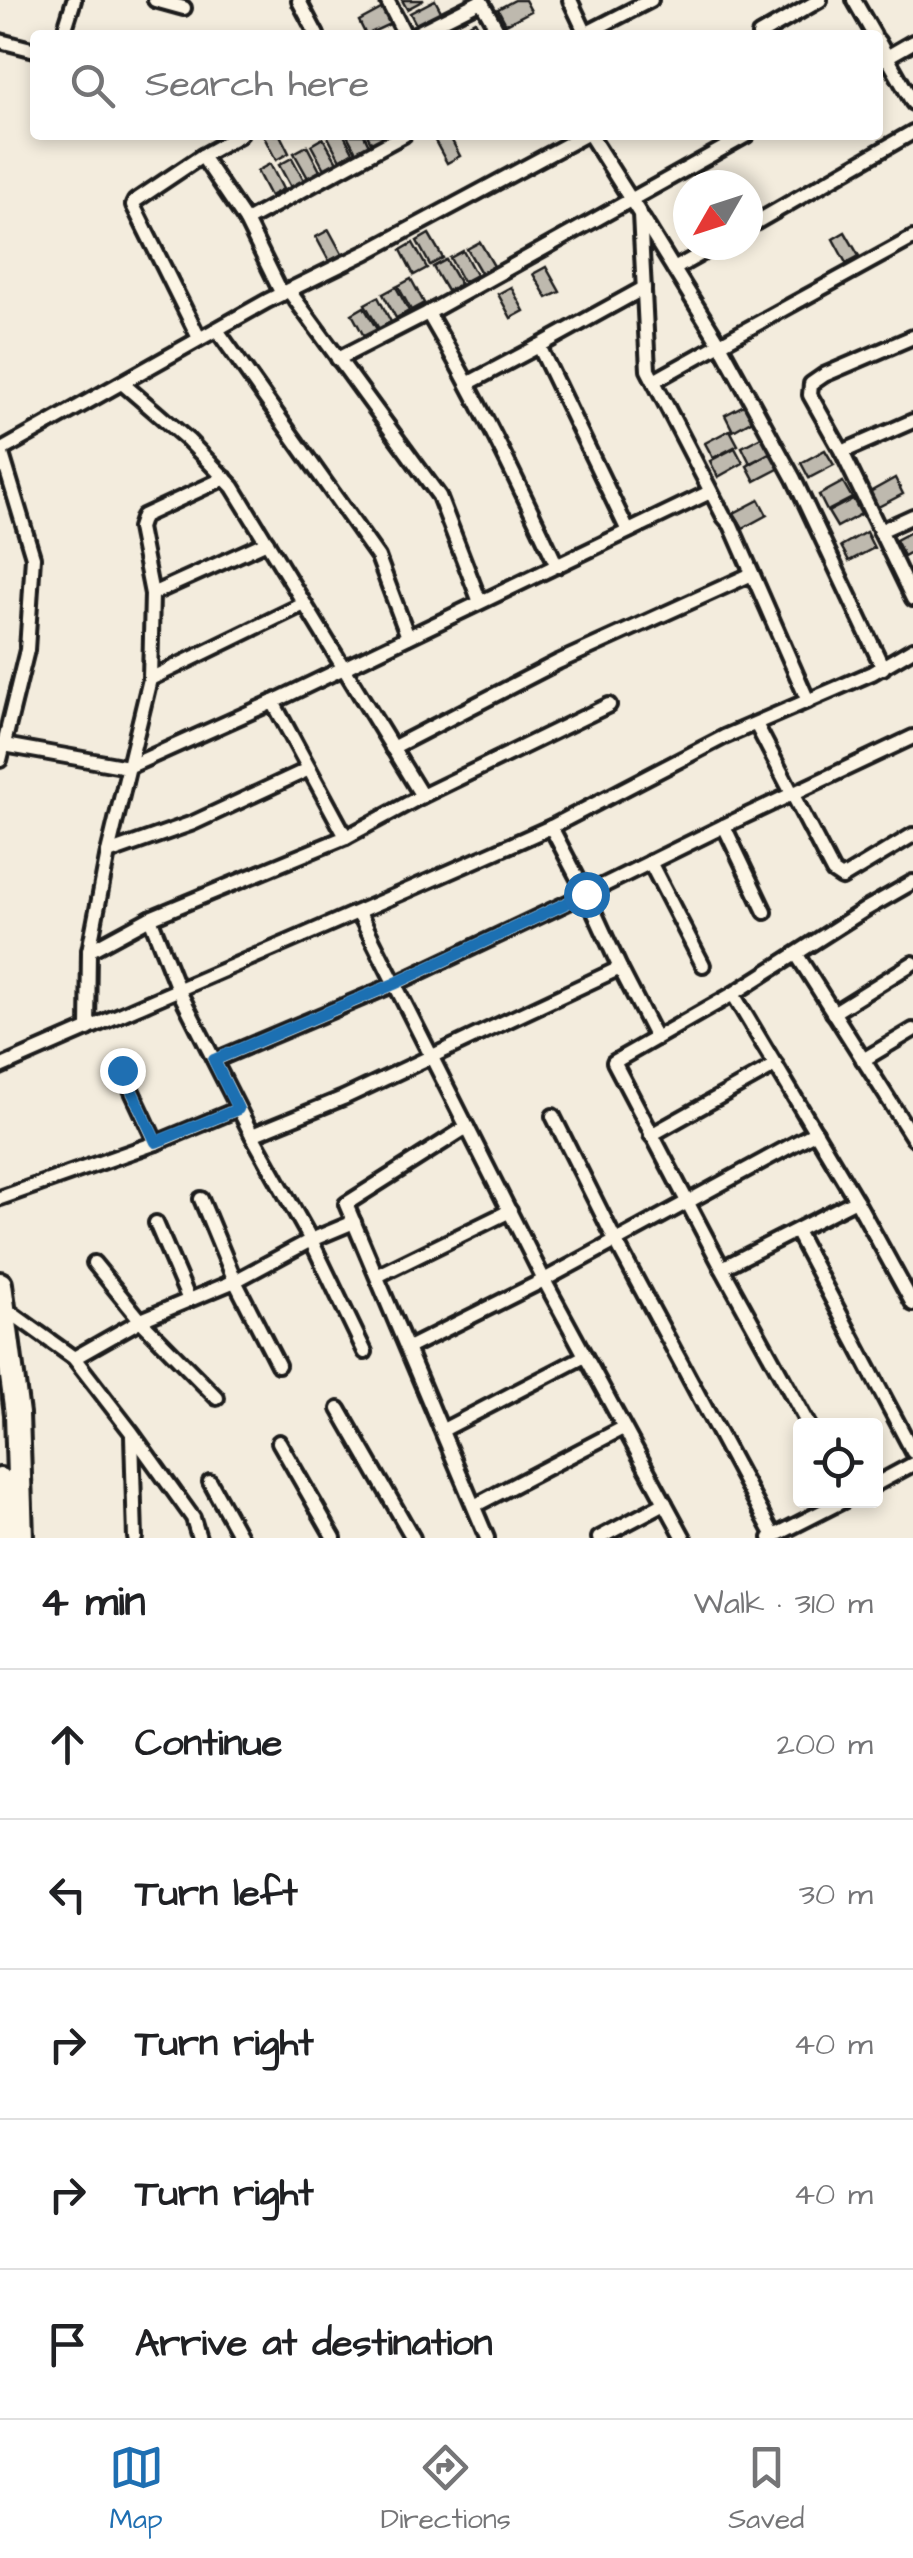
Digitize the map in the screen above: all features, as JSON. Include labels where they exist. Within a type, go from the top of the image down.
[{"type":"highway","points":[[0,1284],[18,1414],[21,1538]]},
{"type":"highway","points":[[0,1480],[4,1538]]},
{"type":"street","points":[[65,30],[74,0]]},
{"type":"street","points":[[155,0],[184,8]]},
{"type":"street","points":[[388,0],[403,30]]},
{"type":"street","points":[[423,30],[481,0],[497,30]]},
{"type":"street","points":[[570,0],[582,30]]},
{"type":"street","points":[[592,30],[651,0]]},
{"type":"street","points":[[768,30],[820,0]]},
{"type":"street","points":[[854,0],[871,30]]},
{"type":"street","points":[[299,2],[314,30]]},
{"type":"street","points":[[0,41],[30,49]]},
{"type":"street","points":[[883,59],[913,42]]},
{"type":"street","points":[[883,61],[913,103]]},
{"type":"street","points":[[763,218],[913,132]]},
{"type":"street","points":[[200,338],[134,202],[231,140]]},
{"type":"street","points":[[246,221],[395,140]]},
{"type":"street","points":[[590,140],[720,344],[794,479],[882,668]]},
{"type":"street","points":[[338,359],[738,140]]},
{"type":"street","points":[[558,141],[367,252],[200,338],[0,451],[33,557],[27,650],[2,752],[128,767],[273,702],[710,492]]},
{"type":"street","points":[[202,156],[246,221],[285,292],[439,496],[480,602]]},
{"type":"street","points":[[640,214],[648,370],[731,525],[808,702]]},
{"type":"street","points":[[654,381],[913,238]]},
{"type":"street","points":[[674,269],[690,260]]},
{"type":"street","points":[[468,383],[644,288]]},
{"type":"street","points":[[428,313],[468,383],[556,566]]},
{"type":"street","points":[[217,330],[378,557],[408,637]]},
{"type":"street","points":[[913,337],[824,375],[811,384],[810,395],[842,452],[913,600]]},
{"type":"street","points":[[539,346],[628,531]]},
{"type":"street","points":[[122,383],[188,440],[233,487],[422,796]]},
{"type":"street","points":[[842,452],[913,421]]},
{"type":"street","points":[[88,1028],[89,951],[108,852],[150,678],[152,594],[139,528],[143,516],[225,478]]},
{"type":"street","points":[[880,531],[913,516]]},
{"type":"street","points":[[152,594],[267,542]]},
{"type":"street","points":[[392,748],[558,662],[752,574]]},
{"type":"street","points":[[150,678],[304,604]]},
{"type":"street","points":[[0,1067],[552,827],[724,738],[882,668],[913,649]]},
{"type":"street","points":[[273,702],[346,837]]},
{"type":"street","points":[[89,951],[150,918],[346,837],[609,705]]},
{"type":"street","points":[[756,724],[833,872],[842,878],[913,836]]},
{"type":"street","points":[[214,1060],[394,984],[913,737]]},
{"type":"street","points":[[108,852],[193,823],[309,769]]},
{"type":"street","points":[[724,826],[765,912]]},
{"type":"street","points":[[552,827],[656,1038]]},
{"type":"street","points":[[650,862],[703,965]]},
{"type":"street","points":[[806,1418],[614,1062],[733,994],[913,882]]},
{"type":"street","points":[[359,913],[544,1280],[684,1538]]},
{"type":"street","points":[[150,918],[178,989],[238,1109],[311,1240],[365,1352]]},
{"type":"street","points":[[796,955],[911,1129]]},
{"type":"street","points":[[833,1013],[913,962]]},
{"type":"street","points":[[252,1135],[343,1098],[620,968]]},
{"type":"street","points":[[733,994],[913,1304]]},
{"type":"street","points":[[863,1060],[913,1030]]},
{"type":"street","points":[[651,1136],[776,1065]]},
{"type":"street","points":[[122,1070],[156,1142]]},
{"type":"street","points":[[0,1198],[238,1109]]},
{"type":"street","points":[[553,1116],[772,1537],[829,1508]]},
{"type":"street","points":[[467,1127],[346,1204],[487,1538]]},
{"type":"street","points":[[408,1348],[544,1280],[816,1132]]},
{"type":"street","points":[[201,1200],[235,1281],[278,1365]]},
{"type":"street","points":[[722,1268],[856,1200]]},
{"type":"street","points":[[377,1276],[510,1211]]},
{"type":"street","points":[[74,1358],[141,1320],[235,1281],[354,1222]]},
{"type":"street","points":[[156,1223],[190,1300]]},
{"type":"street","points":[[796,1231],[913,1452]]},
{"type":"street","points":[[94,1263],[141,1320],[217,1398]]},
{"type":"street","points":[[2,1307],[74,1358],[193,1518],[199,1538]]},
{"type":"street","points":[[442,1430],[585,1356]]},
{"type":"street","points":[[339,1410],[413,1538]]},
{"type":"street","points":[[474,1506],[623,1428]]},
{"type":"street","points":[[132,1433],[135,1538]]},
{"type":"street","points":[[279,1442],[334,1538]]},
{"type":"street","points":[[883,1480],[913,1464]]},
{"type":"street","points":[[210,1482],[241,1538]]},
{"type":"street","points":[[599,1538],[665,1504]]},
{"type":"building","points":[[402,0],[424,0],[407,9]]},
{"type":"building","points":[[435,0],[443,15],[418,28],[410,13]]},
{"type":"building","points":[[515,0],[525,0],[531,11],[506,24],[498,9]]},
{"type":"building","points":[[383,8],[392,23],[377,30],[364,30],[359,21]]},
{"type":"building","points":[[475,21],[480,30],[463,30]]},
{"type":"building","points":[[266,140],[282,140],[289,153],[276,160]]},
{"type":"building","points":[[324,140],[337,162],[324,169],[311,145]]},
{"type":"building","points":[[330,140],[347,140],[353,152],[340,160]]},
{"type":"building","points":[[350,140],[366,140],[369,145],[356,152]]},
{"type":"building","points":[[435,140],[452,140],[460,156],[447,163]]},
{"type":"building","points":[[307,146],[320,171],[308,178],[294,153]]},
{"type":"building","points":[[292,158],[305,182],[292,189],[279,165]]},
{"type":"building","points":[[270,164],[283,189],[270,196],[257,171]]},
{"type":"building","points":[[329,230],[342,254],[329,261],[316,237]]},
{"type":"building","points":[[845,232],[859,256],[846,263],[833,239]]},
{"type":"building","points":[[429,234],[443,258],[430,265],[417,241]]},
{"type":"building","points":[[480,242],[494,266],[481,273],[467,249]]},
{"type":"building","points":[[413,243],[427,268],[414,275],[401,250]]},
{"type":"building","points":[[463,251],[476,275],[463,282],[450,258]]},
{"type":"building","points":[[446,260],[460,284],[447,291],[433,267]]},
{"type":"building","points":[[546,267],[560,292],[547,298],[533,274]]},
{"type":"building","points":[[411,279],[424,303],[411,310],[398,286]]},
{"type":"building","points":[[396,287],[409,311],[396,318],[383,294]]},
{"type":"building","points":[[511,287],[524,311],[511,318],[498,294]]},
{"type":"building","points":[[378,297],[391,322],[379,329],[365,304]]},
{"type":"building","points":[[364,307],[378,331],[365,338],[352,314]]},
{"type":"building","points":[[750,402],[758,417],[733,431],[725,415]]},
{"type":"building","points":[[730,430],[738,445],[713,458],[705,443]]},
{"type":"building","points":[[767,434],[775,450],[750,463],[742,447]]},
{"type":"building","points":[[735,448],[743,463],[718,477],[710,461]]},
{"type":"building","points":[[825,450],[834,465],[809,478],[801,463]]},
{"type":"building","points":[[772,452],[780,468],[755,481],[747,466]]},
{"type":"building","points":[[895,478],[903,494],[878,507],[870,492]]},
{"type":"building","points":[[843,482],[852,498],[827,511],[819,495]]},
{"type":"building","points":[[853,499],[861,514],[837,527],[828,512]]},
{"type":"building","points":[[759,500],[767,515],[743,528],[734,513]]},
{"type":"building","points":[[913,531],[913,551],[904,556],[896,540]]},
{"type":"building","points":[[866,532],[874,548],[849,561],[841,546]]},
{"type":"route","points":[[122,1070],[156,1142],[238,1109],[214,1060],[394,984],[586,894]]}]
